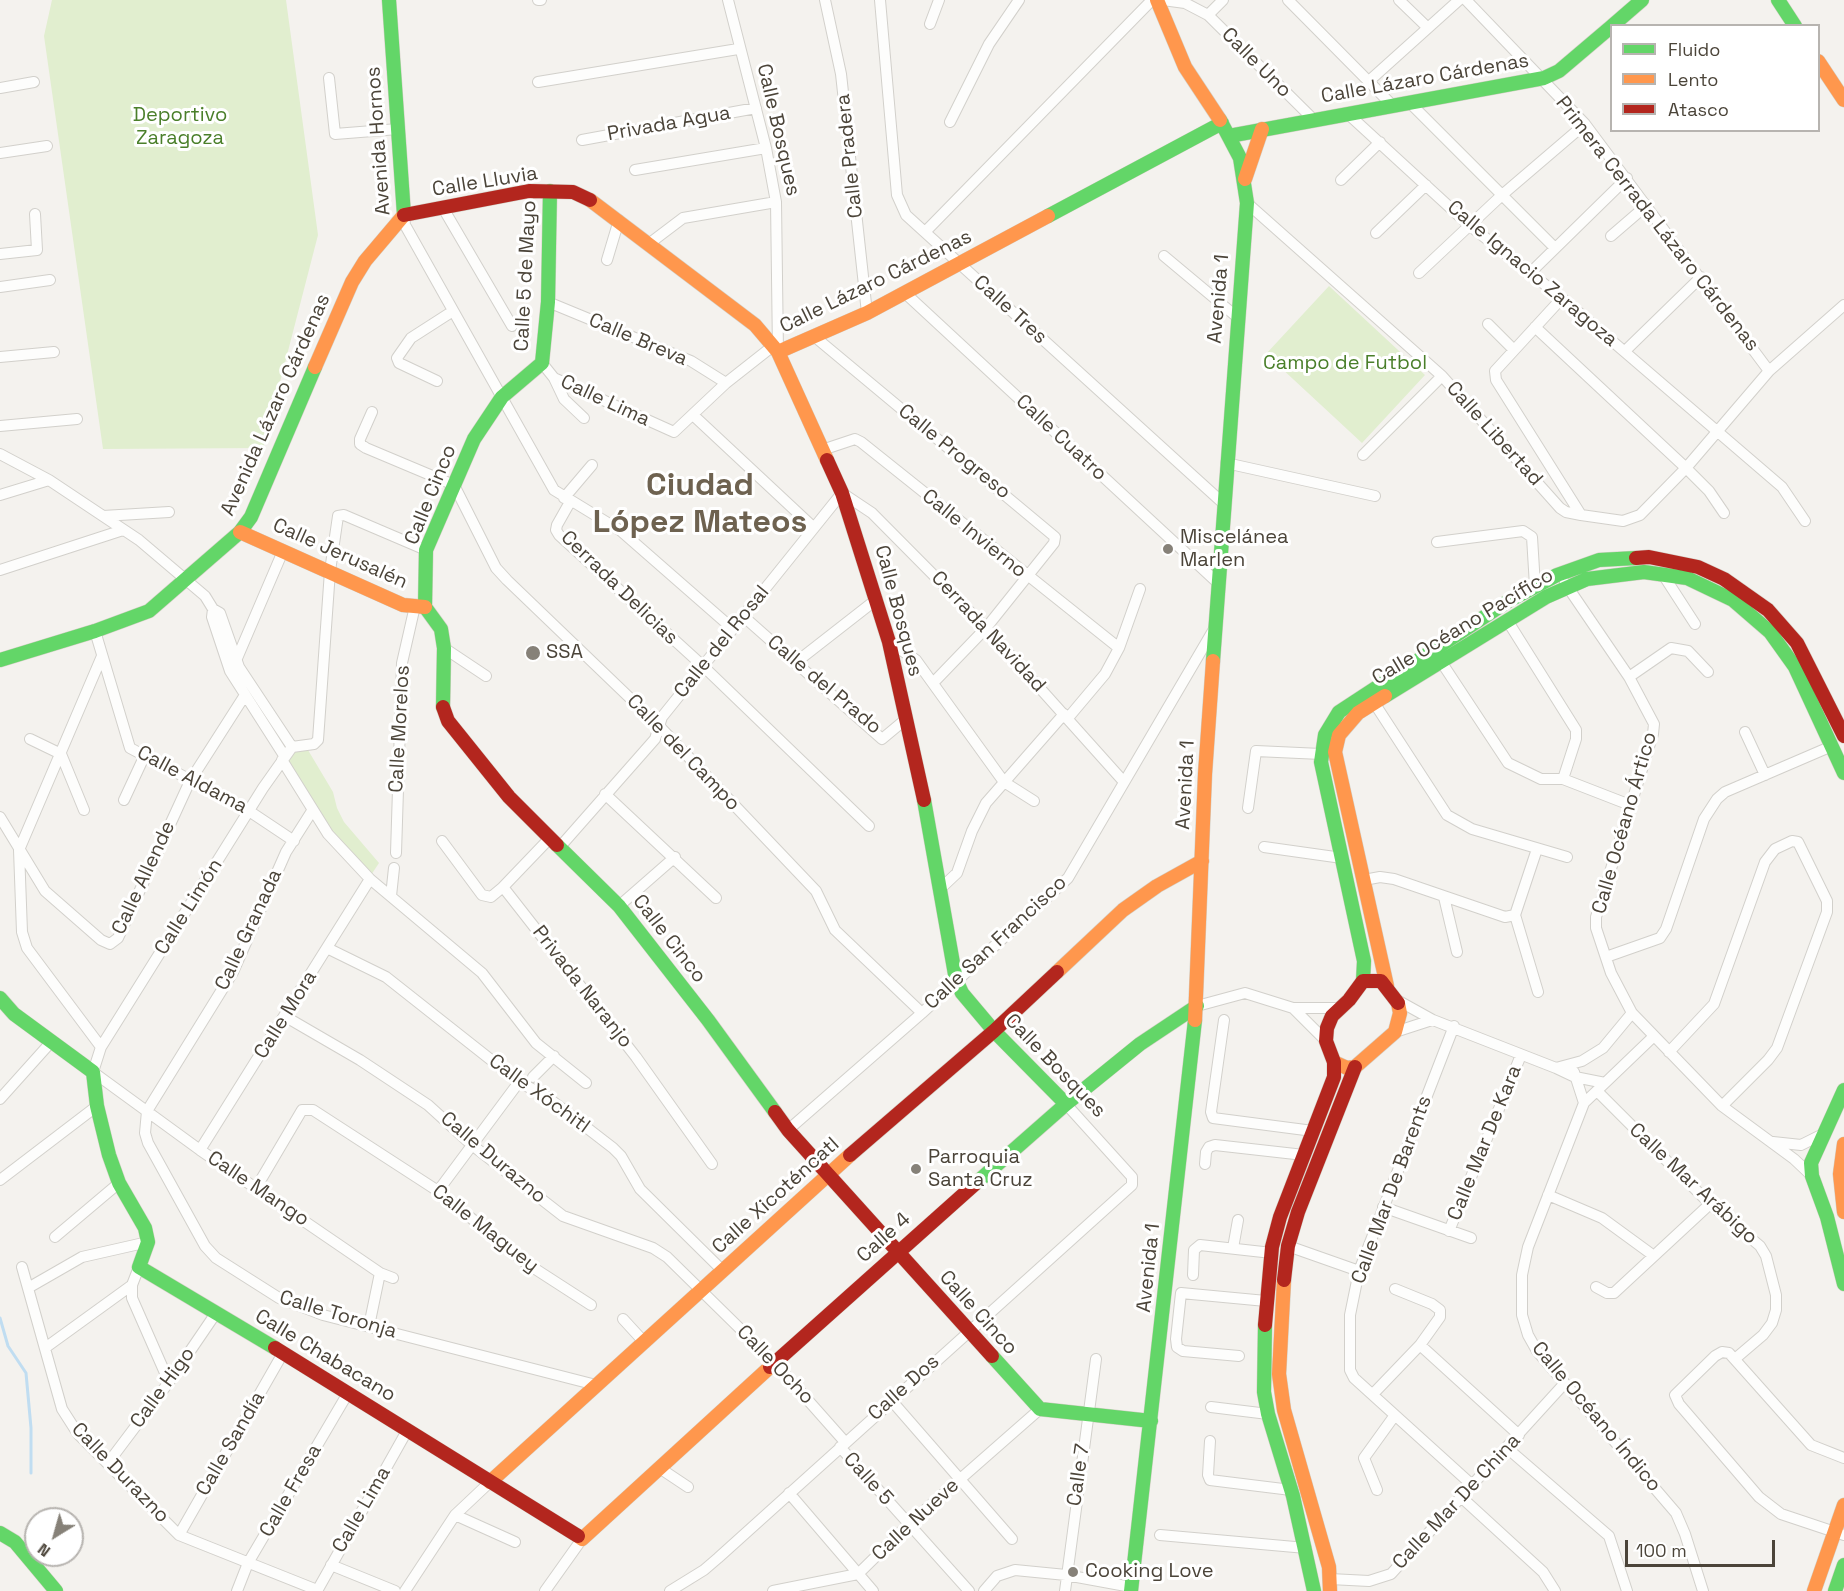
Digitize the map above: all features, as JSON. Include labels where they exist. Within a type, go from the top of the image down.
[{"type":"street","name":"Avenida Hornos","points":[[389,0],[405,225],[502,397]]},
{"type":"street","name":"Calle Bosques","points":[[728,0],[738,49],[756,108],[776,202],[775,349],[825,449],[843,493],[877,599],[906,719],[956,980],[962,993],[994,1031],[1066,1104],[1133,1181]]},
{"type":"street","name":"Calle Pradera","points":[[825,0],[841,74],[867,313]]},
{"type":"street","name":"Calle Tres","points":[[880,0],[897,195],[906,215],[1224,504]]},
{"type":"street","points":[[930,24],[939,0]]},
{"type":"street","points":[[950,122],[989,44],[1019,0]]},
{"type":"street","points":[[925,232],[1152,0]]},
{"type":"street","name":"Avenida 1","points":[[1131,1589],[1197,1006],[1202,861],[1215,626],[1247,203],[1240,158],[1222,123],[1185,67],[1157,0]]},
{"type":"street","name":"Calle Uno","points":[[1162,0],[1185,2],[1208,15],[1314,119]]},
{"type":"street","points":[[1208,15],[1223,0]]},
{"type":"street","points":[[1288,0],[1392,105]]},
{"type":"street","points":[[1399,0],[1428,28]]},
{"type":"street","points":[[1369,81],[1459,0]]},
{"type":"street","name":"Primera Cerrada Lázaro Cárdenas","points":[[1466,0],[1544,78],[1585,124],[1769,371]]},
{"type":"street","name":"Calle Lázaro Cárdenas","points":[[1614,24],[1642,0]]},
{"type":"street","points":[[1778,0],[1794,24]]},
{"type":"street","name":"Calle Lázaro Cárdenas","points":[[1229,136],[1544,78],[1559,71],[1610,28]]},
{"type":"street","points":[[538,82],[738,49]]},
{"type":"street","points":[[1820,64],[1844,100]]},
{"type":"street","points":[[329,78],[335,134],[398,129]]},
{"type":"street","points":[[0,88],[34,82]]},
{"type":"street","points":[[1410,103],[1555,248]]},
{"type":"street","name":"Privada Agua","points":[[582,140],[756,108]]},
{"type":"street","name":"Calle Ignacio Zaragoza","points":[[1347,113],[1426,185],[1467,227],[1562,298],[1782,487],[1804,521]]},
{"type":"street","name":"Calle Lázaro Cárdenas","points":[[573,192],[619,220],[650,243],[755,325],[775,349],[815,337],[867,313],[1222,123]]},
{"type":"street","points":[[1419,273],[1502,195],[1585,124]]},
{"type":"street","points":[[1245,179],[1262,129]]},
{"type":"street","points":[[1341,180],[1380,142]]},
{"type":"street","points":[[0,153],[47,146]]},
{"type":"street","points":[[635,170],[765,148]]},
{"type":"street","points":[[1530,273],[1627,178]]},
{"type":"street","points":[[1376,233],[1426,185]]},
{"type":"street","name":"Calle Lluvia","points":[[404,215],[529,191],[573,192]]},
{"type":"street","name":"Calle 5 de Mayo","points":[[542,363],[548,302],[550,191]]},
{"type":"street","points":[[650,243],[669,225],[683,218],[776,202]]},
{"type":"street","name":"Calle Libertad","points":[[1247,203],[1442,375],[1560,508],[1566,512],[1581,515]]},
{"type":"street","points":[[1611,236],[1647,205]]},
{"type":"street","points":[[443,208],[512,326]]},
{"type":"street","points":[[0,254],[37,250],[35,214]]},
{"type":"street","name":"Avenida Lázaro Cárdenas","points":[[0,660],[95,631],[149,611],[240,532],[251,517],[352,282],[365,261],[404,215]]},
{"type":"street","points":[[606,260],[619,220]]},
{"type":"street","points":[[1164,256],[1237,316]]},
{"type":"street","points":[[1625,351],[1701,277]]},
{"type":"street","points":[[0,287],[50,280]]},
{"type":"street","name":"Calle Cuatro","points":[[904,293],[1218,583]]},
{"type":"street","points":[[1562,298],[1495,371],[1496,380],[1581,515],[1623,521],[1640,515],[1686,468],[1769,371],[1844,305]]},
{"type":"street","name":"Calle Breva","points":[[548,302],[691,361],[726,383]]},
{"type":"street","points":[[437,381],[399,363],[397,358],[411,338],[453,311]]},
{"type":"street","points":[[1488,324],[1514,350]]},
{"type":"street","points":[[1535,327],[1686,468],[1709,491],[1724,513]]},
{"type":"street","name":"Calle Progreso","points":[[815,337],[1051,532],[1055,537],[1054,543],[1028,577]]},
{"type":"street","points":[[775,349],[726,383],[693,415],[814,528]]},
{"type":"street","points":[[0,357],[54,352]]},
{"type":"street","name":"Calle Lima","points":[[542,363],[554,378],[674,432],[693,415]]},
{"type":"street","name":"Calle Cinco","points":[[542,363],[502,397],[474,439],[426,550],[420,607],[441,629],[444,648],[443,709],[448,721],[509,796],[619,906],[708,1020],[788,1130],[967,1331],[1040,1409]]},
{"type":"street","points":[[1363,455],[1442,375]]},
{"type":"street","points":[[554,378],[564,399],[584,418]]},
{"type":"street","points":[[502,397],[554,490],[621,531],[733,629]]},
{"type":"street","points":[[372,412],[360,444],[454,485]]},
{"type":"street","points":[[0,426],[78,420]]},
{"type":"street","name":"Calle Invierno","points":[[825,449],[855,439],[861,442],[1119,648]]},
{"type":"street","points":[[0,454],[49,480],[103,516],[205,596],[213,609],[220,613],[232,664],[244,694],[284,759],[312,811],[328,834],[370,879],[482,973],[530,1036],[586,1083]]},
{"type":"street","points":[[1227,464],[1375,496]]},
{"type":"street","name":"Cerrada Delicias","points":[[592,465],[567,500],[557,525],[556,530],[559,535],[704,668],[869,826]]},
{"type":"street","points":[[0,495],[49,480]]},
{"type":"street","name":"Calle del Campo","points":[[454,485],[502,574],[659,726],[816,891],[835,930],[922,1013]]},
{"type":"street","name":"Calle del Rosal","points":[[503,886],[554,843],[605,794],[655,739],[662,717],[704,668],[743,616],[843,493]]},
{"type":"street","name":"Cerrada Navidad","points":[[843,493],[873,513],[986,628],[1124,782]]},
{"type":"street","points":[[103,516],[169,512]]},
{"type":"street","points":[[232,664],[292,747],[314,744],[318,740],[330,571],[338,516],[344,515],[426,550]]},
{"type":"street","points":[[0,570],[123,530]]},
{"type":"street","points":[[1437,542],[1523,531],[1532,537],[1535,586]]},
{"type":"street","name":"Calle Jerusalén","points":[[240,532],[403,605],[420,607]]},
{"type":"street","points":[[232,664],[283,551]]},
{"type":"street","name":"Calle Océano Pacífico","points":[[1363,981],[1364,961],[1321,754],[1331,723],[1339,712],[1370,698],[1437,655],[1535,586],[1557,575],[1599,560],[1649,557],[1698,567],[1724,579],[1768,610],[1797,643],[1844,736]]},
{"type":"street","name":"Calle Océano Pacífico","points":[[1437,655],[1569,586],[1587,579],[1626,572],[1662,573],[1687,578],[1733,600],[1770,632],[1795,667],[1844,773]]},
{"type":"street","points":[[1662,573],[1695,624]]},
{"type":"street","name":"Calle Océano Ártico","points":[[1557,575],[1569,586],[1629,677],[1654,724],[1653,734],[1596,917],[1596,928],[1606,957],[1632,1013],[1722,1106],[1812,1176]]},
{"type":"street","points":[[933,683],[986,628],[1028,577]]},
{"type":"street","points":[[940,889],[957,873],[972,831],[986,803],[1066,716],[1093,692],[1119,648],[1140,589]]},
{"type":"street","points":[[795,663],[877,599]]},
{"type":"street","name":"Calle Morelos","points":[[396,853],[402,663],[420,607]]},
{"type":"street","name":"Calle del Prado","points":[[743,616],[882,739],[906,719]]},
{"type":"street","points":[[1507,620],[1576,730],[1576,739],[1563,779]]},
{"type":"street","name":"Calle San Francisco","points":[[788,1130],[922,1013],[1068,878],[1215,626]]},
{"type":"street","name":"Calle Aldama","points":[[95,631],[130,748],[249,811],[294,841]]},
{"type":"street","points":[[889,642],[916,660],[1004,782],[1034,801]]},
{"type":"street","points":[[444,648],[486,676]]},
{"type":"street","points":[[1629,677],[1671,648],[1688,651],[1708,672]]},
{"type":"street","points":[[1437,655],[1508,763],[1541,779],[1563,779],[1630,805]]},
{"type":"street","points":[[101,1047],[27,948],[22,932],[20,850],[102,656]]},
{"type":"street","name":"Calle Allende","points":[[0,818],[45,891],[101,940],[110,944],[118,938],[190,781],[244,694]]},
{"type":"street","points":[[1370,698],[1447,815],[1472,829],[1567,857]]},
{"type":"street","name":"Calle Océano Pacífico","points":[[1370,698],[1339,735],[1335,752],[1387,986]]},
{"type":"street","points":[[1745,732],[1765,775]]},
{"type":"street","points":[[30,739],[61,754],[84,810]]},
{"type":"street","points":[[1606,957],[1660,938],[1666,929],[1704,819],[1710,807],[1725,792],[1832,746]]},
{"type":"street","name":"Calle Limón","points":[[93,1072],[101,1047],[249,811],[292,747]]},
{"type":"street","points":[[1248,808],[1256,751],[1321,754]]},
{"type":"street","points":[[124,800],[144,757]]},
{"type":"street","points":[[605,794],[675,857],[716,898]]},
{"type":"street","name":"Calle Granada","points":[[147,1111],[233,972],[285,852],[312,811]]},
{"type":"street","points":[[442,841],[482,895],[491,897],[503,886]]},
{"type":"street","points":[[1669,1052],[1714,1004],[1765,862],[1775,849],[1792,841],[1798,842],[1827,901],[1827,912],[1777,1048],[1722,1106]]},
{"type":"street","points":[[1264,847],[1341,851],[1354,842]]},
{"type":"street","points":[[1537,849],[1515,915],[1538,992]]},
{"type":"street","points":[[619,906],[675,857]]},
{"type":"street","name":"Calle Xicoténcatl","points":[[405,1591],[455,1515],[490,1482],[829,1174],[994,1031],[1123,910],[1157,886],[1202,861]]},
{"type":"street","points":[[391,896],[394,868]]},
{"type":"street","points":[[1364,880],[1380,877],[1394,879],[1504,917],[1515,915]]},
{"type":"street","name":"Calle Mora","points":[[200,1150],[370,879]]},
{"type":"street","name":"Privada Naranjo","points":[[503,886],[636,1057],[712,1164]]},
{"type":"street","points":[[1444,897],[1457,952]]},
{"type":"street","name":"Calle Xóchitl","points":[[327,948],[386,977],[519,1083],[547,1097],[613,1148],[621,1156],[640,1189],[723,1271]]},
{"type":"street","points":[[1314,1591],[1291,1490],[1268,1414],[1264,1376],[1266,1301],[1272,1253],[1280,1217],[1334,1077],[1334,1062],[1326,1041],[1332,1016],[1363,981],[1375,979],[1387,986],[1397,1000],[1400,1013],[1395,1032]]},
{"type":"street","name":"Calle 4","points":[[545,1591],[582,1539],[898,1252],[1066,1104],[1140,1044],[1197,1006],[1245,993],[1293,1008],[1340,1008]]},
{"type":"street","points":[[0,998],[15,1014],[93,1072],[97,1106],[109,1155],[120,1183],[146,1228],[148,1242],[132,1285],[132,1298],[169,1382]]},
{"type":"street","points":[[1397,1000],[1433,1020],[1454,1026],[1575,1077],[1605,1083]]},
{"type":"street","name":"Calle 4","points":[[1293,1008],[1326,1041]]},
{"type":"street","points":[[1556,1068],[1574,1064],[1603,1048],[1632,1013]]},
{"type":"street","name":"Calle Durazno","points":[[285,1017],[360,1060],[428,1105],[472,1145],[562,1216],[653,1248],[667,1257],[702,1290]]},
{"type":"street","points":[[1224,1020],[1211,1112],[1213,1118],[1313,1131]]},
{"type":"street","points":[[1330,1585],[1284,1410],[1279,1374],[1288,1245],[1298,1212],[1356,1067],[1375,1047],[1395,1032],[1433,1020]]},
{"type":"street","name":"Calle Mar De Barents","points":[[1454,1026],[1359,1271],[1350,1315],[1351,1374],[1471,1484]]},
{"type":"street","name":"Calle Océano Índico","points":[[1654,1036],[1584,1103],[1527,1253],[1520,1296],[1528,1335],[1537,1352],[1676,1513],[1703,1591]]},
{"type":"street","points":[[0,1099],[52,1041]]},
{"type":"street","name":"Calle Mar De Kara","points":[[1449,1231],[1521,1055]]},
{"type":"street","points":[[533,1077],[554,1056]]},
{"type":"street","points":[[1334,1062],[1347,1068],[1356,1067]]},
{"type":"street","points":[[1574,1064],[1575,1077],[1584,1103]]},
{"type":"street","name":"Calle Mango","points":[[93,1072],[200,1150],[380,1273],[393,1278]]},
{"type":"street","points":[[438,1191],[519,1083]]},
{"type":"street","points":[[1844,1090],[1813,1156],[1812,1176],[1827,1217],[1844,1284]]},
{"type":"street","name":"Calle Mar Arábigo","points":[[1597,1091],[1710,1204],[1760,1246],[1766,1256],[1776,1295],[1776,1310],[1772,1323],[1763,1335],[1736,1358]]},
{"type":"street","points":[[0,1180],[97,1106]]},
{"type":"street","name":"Calle Maguey","points":[[256,1188],[303,1110],[313,1110],[438,1191],[526,1263],[591,1305]]},
{"type":"street","name":"Calle Toronja","points":[[147,1111],[145,1133],[148,1143],[205,1246],[216,1258],[279,1298],[323,1314],[596,1385]]},
{"type":"street","points":[[1770,1142],[1801,1145],[1825,1133],[1837,1131],[1844,1138]]},
{"type":"street","points":[[1844,1144],[1840,1174],[1844,1208]]},
{"type":"street","points":[[1205,1164],[1206,1152],[1209,1147],[1215,1145],[1304,1155]]},
{"type":"street","points":[[1812,1176],[1827,1181],[1840,1174]]},
{"type":"street","name":"Calle Dos","points":[[670,1591],[704,1570],[1133,1181]]},
{"type":"street","points":[[55,1237],[120,1183]]},
{"type":"street","points":[[1548,1195],[1602,1218],[1654,1256]]},
{"type":"street","points":[[1596,1287],[1607,1293],[1614,1293],[1710,1204]]},
{"type":"street","name":"Calle Mar De Kara","points":[[1383,1207],[1471,1238]]},
{"type":"street","points":[[1233,1248],[1238,1220]]},
{"type":"street","points":[[28,1288],[82,1257],[148,1242]]},
{"type":"street","points":[[1193,1275],[1196,1247],[1200,1245],[1272,1253]]},
{"type":"street","points":[[1288,1245],[1359,1271]]},
{"type":"street","name":"Calle Durazno","points":[[22,1267],[62,1409],[78,1434],[179,1535],[317,1591]]},
{"type":"street","name":"Calle Chabacano","points":[[139,1267],[283,1353],[582,1539]]},
{"type":"street","points":[[369,1326],[380,1273]]},
{"type":"street","points":[[45,1348],[88,1314],[132,1285]]},
{"type":"street","points":[[1373,1394],[1420,1345],[1440,1317],[1440,1310],[1432,1304],[1395,1289]]},
{"type":"street","name":"Calle Ocho","points":[[702,1290],[775,1363],[842,1444]]},
{"type":"street","points":[[1239,1356],[1184,1350],[1177,1347],[1181,1293],[1266,1301]]},
{"type":"street","name":"Calle Higo","points":[[108,1463],[169,1382],[216,1313]]},
{"type":"street","points":[[622,1319],[645,1343]]},
{"type":"street","points":[[1420,1345],[1519,1435]]},
{"type":"street","name":"Calle Sandía","points":[[179,1535],[283,1353]]},
{"type":"street","points":[[1839,1534],[1780,1514],[1759,1497],[1679,1404],[1675,1395],[1681,1386],[1715,1356],[1730,1353],[1811,1445],[1844,1458]]},
{"type":"street","name":"Calle 7","points":[[1065,1591],[1096,1359]]},
{"type":"street","points":[[1264,1376],[1279,1374]]},
{"type":"street","name":"Calle Mar De China","points":[[1330,1585],[1369,1581],[1391,1575],[1460,1496],[1564,1384]]},
{"type":"street","name":"Calle Fresa","points":[[237,1591],[249,1563],[348,1393]]},
{"type":"street","points":[[891,1400],[1012,1539]]},
{"type":"street","points":[[1211,1407],[1268,1414]]},
{"type":"street","points":[[1040,1409],[1151,1421]]},
{"type":"street","name":"Calle Nueve","points":[[773,1591],[858,1574],[909,1524],[1040,1409]]},
{"type":"street","points":[[1377,1490],[1364,1458],[1395,1415]]},
{"type":"street","name":"Calle Lima","points":[[317,1591],[408,1430]]},
{"type":"street","points":[[1210,1441],[1208,1475],[1210,1479],[1291,1490]]},
{"type":"street","name":"Calle 5","points":[[842,1444],[969,1591]]},
{"type":"street","points":[[1507,1448],[1609,1536],[1627,1591]]},
{"type":"street","points":[[661,1469],[688,1486]]},
{"type":"street","points":[[789,1493],[873,1591]]},
{"type":"street","points":[[1460,1496],[1542,1572],[1555,1591]]},
{"type":"street","points":[[1814,1591],[1839,1534],[1844,1505]]},
{"type":"street","points":[[455,1515],[515,1542]]},
{"type":"street","points":[[0,1533],[15,1542],[52,1590]]},
{"type":"street","points":[[1160,1535],[1306,1548]]},
{"type":"street","points":[[331,1565],[395,1591]]},
{"type":"street","points":[[1836,1591],[1844,1565]]},
{"type":"street","points":[[984,1591],[997,1576],[1006,1572],[1066,1575],[1131,1589]]},
{"type":"green space","name":"Deportivo Zaragoza","points":[[52,0],[286,0],[318,235],[263,448],[103,449],[44,36]]},
{"type":"green space","name":"Campo de Futbol","points":[[1329,286],[1425,375],[1362,443],[1266,354]]},
{"type":"green space","points":[[305,745],[333,792],[344,822],[379,863],[371,875],[329,833],[283,760]]},
{"type":"waterway","points":[[0,1318],[8,1346],[26,1373],[31,1428],[31,1473]]},
{"type":"traffic: fast","points":[[389,0],[404,215]]},
{"type":"traffic: fast","points":[[1614,24],[1642,0]]},
{"type":"traffic: fast","points":[[1778,0],[1794,24]]},
{"type":"traffic: fast","points":[[1229,136],[1544,78],[1559,71],[1610,28]]},
{"type":"traffic: fast","points":[[1213,661],[1247,203],[1240,158],[1220,120]]},
{"type":"traffic: fast","points":[[1048,216],[1222,123]]},
{"type":"traffic: fast","points":[[443,707],[444,648],[441,629],[425,607],[426,550],[474,439],[502,397],[542,363],[548,302],[550,191]]},
{"type":"traffic: fast","points":[[0,660],[95,631],[149,611],[240,532],[251,517],[315,367]]},
{"type":"traffic: fast","points":[[1363,981],[1364,961],[1321,762],[1325,735],[1339,712],[1510,600],[1557,575],[1599,560],[1636,558]]},
{"type":"traffic: fast","points":[[1385,696],[1546,597],[1587,579],[1644,572],[1687,578],[1733,600],[1770,632],[1795,667],[1844,773]]},
{"type":"traffic: fast","points":[[924,800],[956,980],[962,993],[994,1031],[1066,1104]]},
{"type":"traffic: fast","points":[[557,845],[619,906],[708,1020],[775,1112]]},
{"type":"traffic: fast","points":[[0,998],[14,1014],[93,1072],[97,1106],[109,1155],[119,1183],[145,1228],[148,1242],[139,1267],[275,1348]]},
{"type":"traffic: fast","points":[[975,1184],[1066,1104],[1140,1044],[1197,1006]]},
{"type":"traffic: fast","points":[[1131,1591],[1195,1020]]},
{"type":"traffic: fast","points":[[1844,1090],[1811,1163],[1812,1176],[1827,1217],[1844,1284]]},
{"type":"traffic: fast","points":[[1265,1325],[1264,1392],[1268,1414],[1293,1496],[1314,1591]]},
{"type":"traffic: fast","points":[[992,1356],[1040,1409],[1151,1421]]},
{"type":"traffic: fast","points":[[0,1533],[15,1542],[56,1591]]},
{"type":"traffic: fast","points":[[1835,1591],[1844,1565]]},
{"type":"traffic: slow","points":[[1157,0],[1185,67],[1220,120]]},
{"type":"traffic: slow","points":[[1820,64],[1844,100]]},
{"type":"traffic: slow","points":[[1245,179],[1262,129]]},
{"type":"traffic: slow","points":[[590,200],[755,325],[778,352],[827,460]]},
{"type":"traffic: slow","points":[[315,367],[352,282],[365,261],[404,215]]},
{"type":"traffic: slow","points":[[778,352],[867,313],[1048,216]]},
{"type":"traffic: slow","points":[[240,532],[403,605],[425,607]]},
{"type":"traffic: slow","points":[[1195,1020],[1205,774],[1213,661]]},
{"type":"traffic: slow","points":[[1385,696],[1358,713],[1339,735],[1335,752],[1387,986]]},
{"type":"traffic: slow","points":[[1057,972],[1123,910],[1157,886],[1202,861]]},
{"type":"traffic: slow","points":[[1334,1062],[1347,1068],[1355,1067],[1395,1032],[1400,1013],[1398,1003]]},
{"type":"traffic: slow","points":[[1844,1144],[1840,1174],[1844,1212]]},
{"type":"traffic: slow","points":[[490,1482],[850,1155]]},
{"type":"traffic: slow","points":[[1284,1280],[1279,1374],[1284,1410],[1329,1567],[1330,1591]]},
{"type":"traffic: slow","points":[[578,1536],[582,1539],[770,1367]]},
{"type":"traffic: slow","points":[[1814,1591],[1844,1505]]},
{"type":"traffic: jam","points":[[404,215],[529,191],[573,192],[590,200]]},
{"type":"traffic: jam","points":[[827,460],[842,493],[889,642],[924,800]]},
{"type":"traffic: jam","points":[[1636,558],[1649,557],[1698,567],[1724,579],[1768,610],[1797,643],[1844,736]]},
{"type":"traffic: jam","points":[[443,707],[448,721],[509,797],[557,845]]},
{"type":"traffic: jam","points":[[850,1155],[994,1031],[1057,972]]},
{"type":"traffic: jam","points":[[1265,1325],[1272,1247],[1280,1217],[1334,1077],[1334,1062],[1326,1041],[1327,1028],[1332,1016],[1349,1000],[1363,981],[1381,981],[1398,1003]]},
{"type":"traffic: jam","points":[[1284,1280],[1288,1246],[1298,1212],[1355,1067]]},
{"type":"traffic: jam","points":[[775,1112],[788,1130],[992,1356]]},
{"type":"traffic: jam","points":[[770,1367],[975,1184]]},
{"type":"traffic: jam","points":[[275,1348],[578,1536]]},
{"type":"place","name":"Miscelánea Marlen","points":[[1168,549]]},
{"type":"place","name":"SSA","points":[[533,653]]},
{"type":"place","name":"Parroquia Santa Cruz","points":[[916,1169]]},
{"type":"place","name":"Cooking Love","points":[[1073,1572]]},
{"type":"district","name":"Ciudad López Mateos","points":[[700,504]]}]
